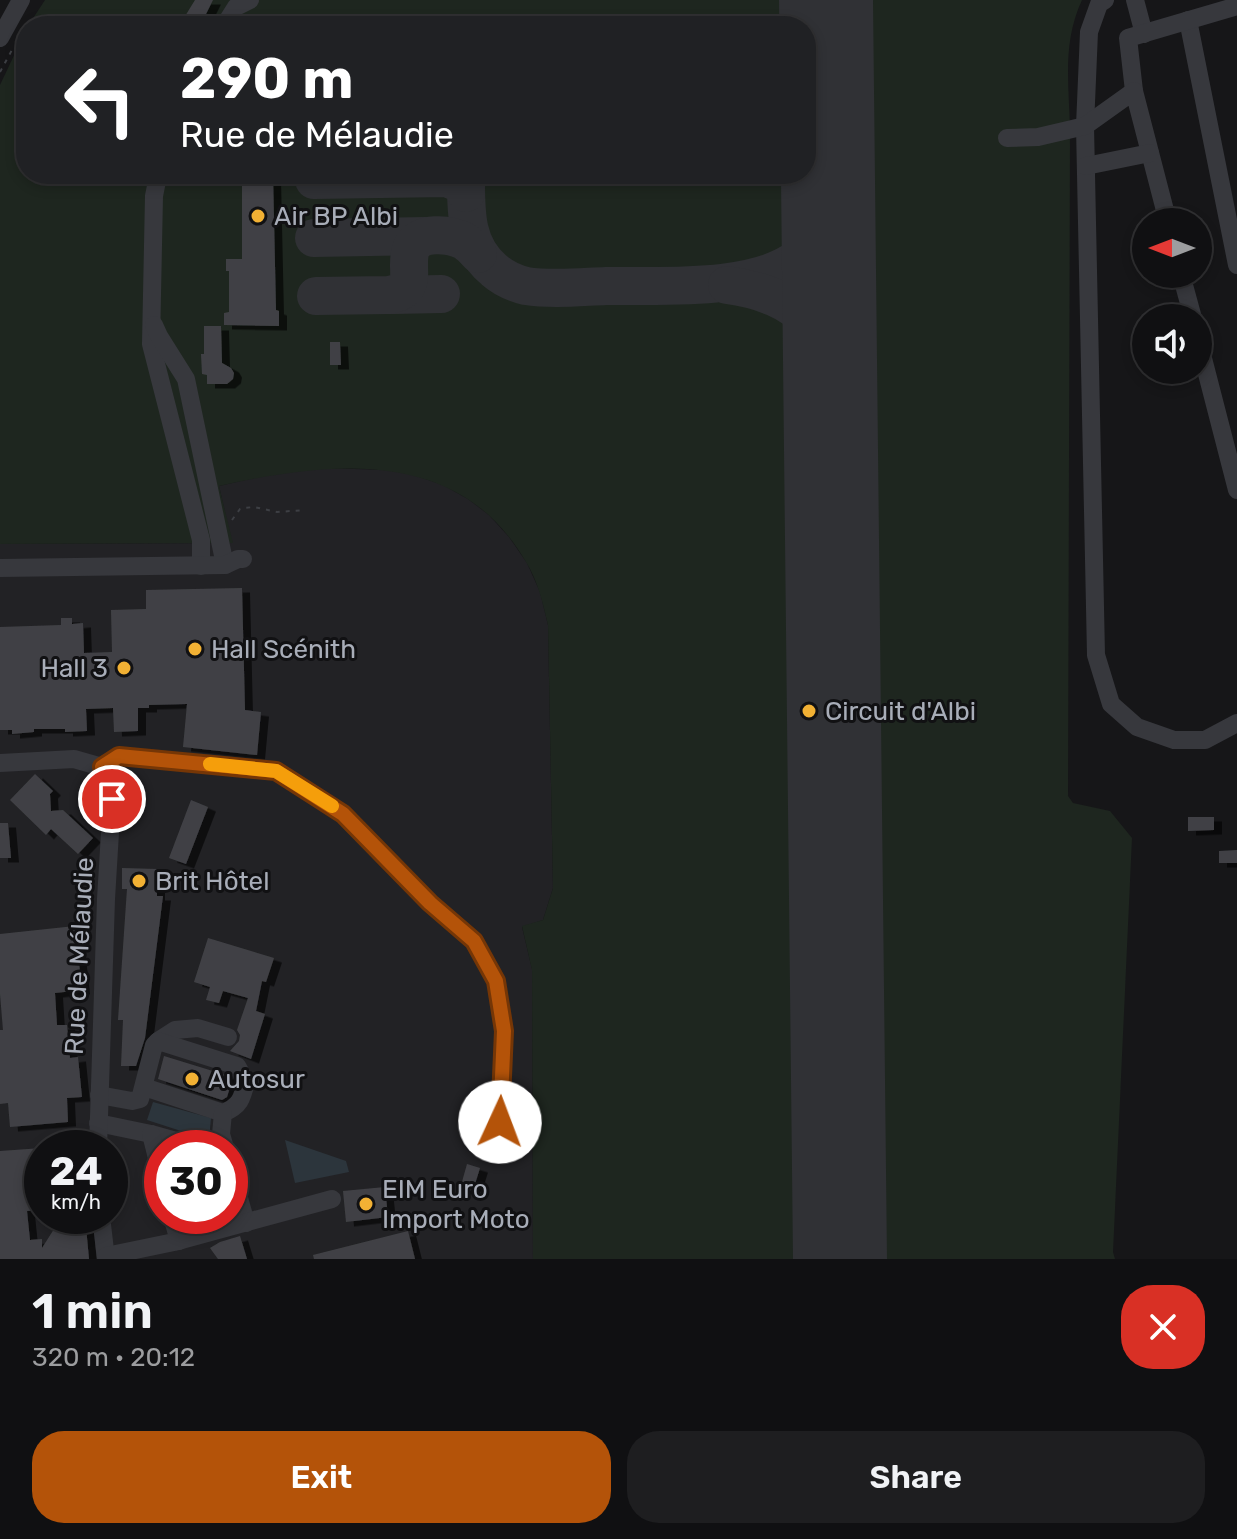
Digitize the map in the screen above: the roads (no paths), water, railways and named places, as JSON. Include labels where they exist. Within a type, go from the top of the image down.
[{"type":"street","points":[[0,38],[21,0]]},
{"type":"street","points":[[230,16],[236,7],[250,0]]},
{"type":"street","points":[[1105,0],[1099,4],[1089,32],[1085,126],[1096,655],[1111,704],[1137,727],[1174,740],[1205,740],[1237,723]]},
{"type":"street","points":[[1135,0],[1144,34]]},
{"type":"street","points":[[1164,208],[1134,91],[1128,38],[1237,6]]},
{"type":"street","points":[[1188,20],[1237,265]]},
{"type":"street","points":[[1007,138],[1038,137],[1085,126],[1134,91]]},
{"type":"street","points":[[1086,166],[1150,153]]},
{"type":"street","points":[[156,184],[151,344],[201,540],[201,566]]},
{"type":"street","points":[[0,568],[201,566],[234,562],[217,529],[186,379],[159,336],[152,314]]},
{"type":"street","points":[[1210,384],[1237,490]]},
{"type":"street","points":[[0,763],[74,759],[102,767],[119,756],[276,771],[343,814],[430,903],[474,941],[496,981],[504,1031],[500,1122]]},
{"type":"street","name":"Rue de Mélaudie","points":[[98,1130],[112,799],[102,767]]},
{"type":"street","points":[[99,1095],[132,1101],[140,1099],[154,1045],[175,1030],[198,1028],[228,1037]]},
{"type":"street","points":[[144,1087],[223,1113],[242,1098],[246,1082],[237,1066],[158,1041]]},
{"type":"street","points":[[221,1130],[223,1113]]},
{"type":"street","points":[[98,1123],[144,1133]]},
{"type":"street","points":[[248,1222],[332,1199]]},
{"type":"street","points":[[103,1234],[106,1257],[176,1248],[196,1234]]},
{"type":"place","name":"Air BP Albi","points":[[258,216]]},
{"type":"place","name":"Hall Scénith","points":[[195,649]]},
{"type":"place","name":"Hall 3","points":[[124,668]]},
{"type":"place","name":"Circuit d'Albi","points":[[809,711]]},
{"type":"place","name":"Brit Hôtel","points":[[139,881]]},
{"type":"place","name":"Autosur","points":[[192,1079]]},
{"type":"place","name":"EIM Euro Import Moto","points":[[366,1204]]}]
